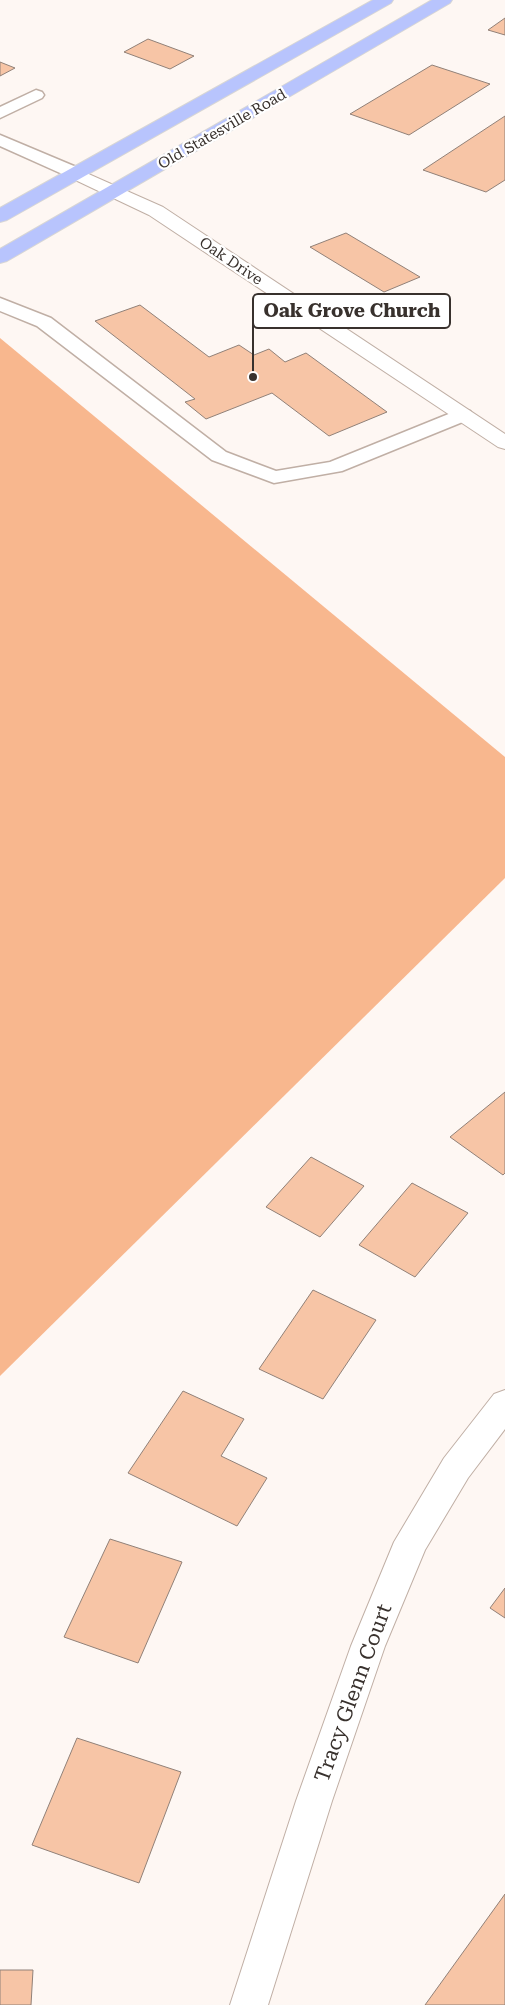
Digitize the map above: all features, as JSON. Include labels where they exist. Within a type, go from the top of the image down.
[{"type":"main road","name":"Old Statesville Road","points":[[0,216],[385,0]]},
{"type":"main road","name":"Old Statesville Road","points":[[0,257],[444,0]]},
{"type":"street","name":"Oak Drive","points":[[75,173],[156,210],[505,444]]},
{"type":"street","name":"Tracy Glenn Court","points":[[248,2005],[314,1801],[368,1646],[410,1542],[456,1468],[505,1404]]},
{"type":"lane","points":[[0,113],[36,95]]},
{"type":"lane","points":[[0,140],[75,173]]},
{"type":"lane","points":[[0,304],[44,322],[219,456],[274,477],[335,467],[463,416]]},
{"type":"shaded area","points":[[0,338],[505,757],[505,878],[0,1376]]},
{"type":"building","points":[[505,18],[505,35],[488,30]]},
{"type":"building","points":[[148,39],[194,56],[170,69],[124,52]]},
{"type":"building","points":[[0,62],[15,68],[0,76]]},
{"type":"building","points":[[432,65],[490,84],[409,135],[350,114]]},
{"type":"building","points":[[505,116],[505,180],[486,192],[423,170]]},
{"type":"building","points":[[346,233],[420,277],[384,292],[310,247]]},
{"type":"building","points":[[140,305],[209,357],[239,345],[254,355],[269,349],[285,362],[306,353],[387,412],[329,436],[272,393],[206,419],[185,402],[195,399],[95,321]]},
{"type":"building","points":[[505,1092],[505,1173],[503,1175],[450,1137]]},
{"type":"building","points":[[311,1157],[364,1186],[320,1237],[266,1207]]},
{"type":"building","points":[[412,1183],[468,1213],[415,1277],[359,1245]]},
{"type":"building","points":[[313,1290],[376,1320],[323,1399],[259,1369]]},
{"type":"building","points":[[183,1391],[244,1419],[221,1456],[267,1478],[237,1526],[128,1473]]},
{"type":"building","points":[[110,1539],[182,1562],[138,1663],[64,1637]]},
{"type":"building","points":[[505,1588],[505,1618],[490,1608]]},
{"type":"building","points":[[77,1738],[181,1772],[139,1883],[32,1845]]},
{"type":"building","points":[[505,1894],[505,2005],[425,2005]]},
{"type":"building","points":[[0,1970],[33,1970],[31,2005],[0,2005]]},
{"type":"place","name":"Oak Grove Church","points":[[253,377]]}]
